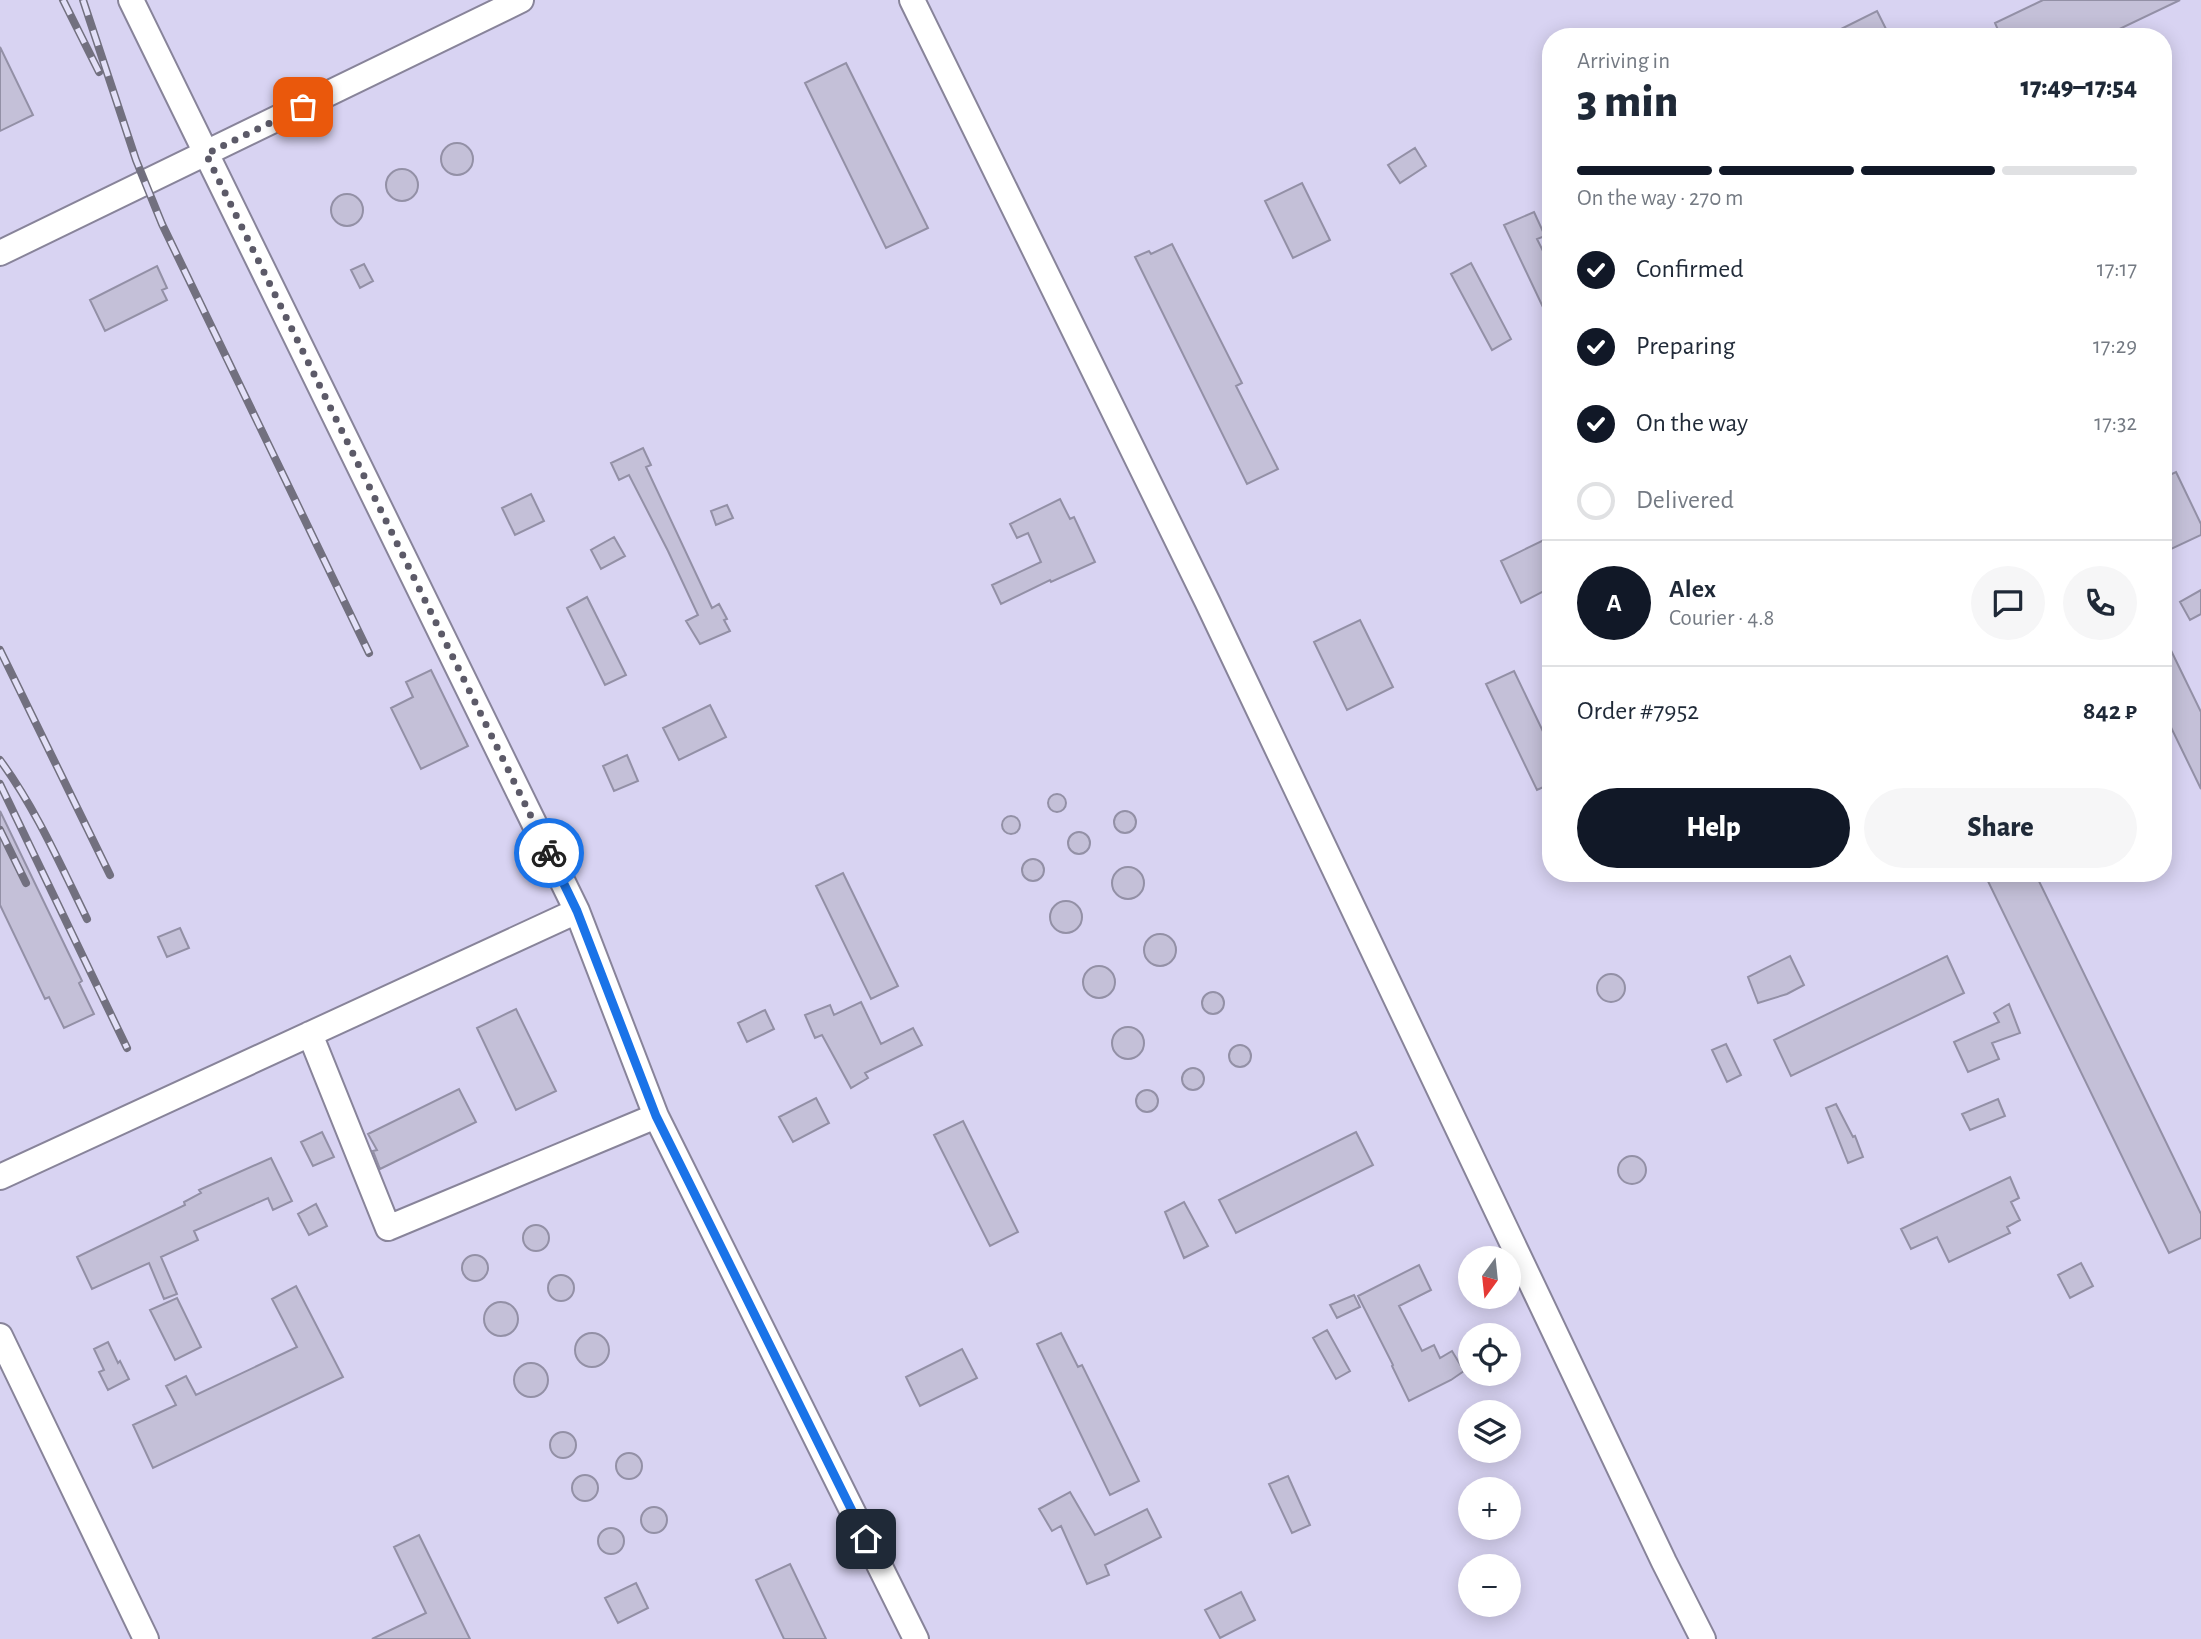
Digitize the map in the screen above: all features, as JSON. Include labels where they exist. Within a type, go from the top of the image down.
[{"type":"lane","points":[[131,0],[577,911],[656,1116],[916,1639]]},
{"type":"lane","points":[[0,253],[521,0]]},
{"type":"lane","points":[[912,0],[1207,601],[1703,1639]]},
{"type":"lane","points":[[0,1177],[577,911]]},
{"type":"lane","points":[[310,1034],[388,1227],[656,1116]]},
{"type":"lane","points":[[0,1336],[146,1639]]},
{"type":"shaded area","points":[[0,0],[2201,0],[2201,1639],[0,1639]]},
{"type":"building","points":[[2043,0],[2180,0],[2122,28],[1997,28],[1995,23]]},
{"type":"building","points":[[1877,11],[1886,28],[1843,28]]},
{"type":"building","points":[[0,47],[33,115],[0,131]]},
{"type":"building","points":[[846,63],[928,228],[886,248],[805,83]]},
{"type":"building","points":[[457,143],[468,148],[473,159],[468,170],[457,175],[446,170],[441,159],[446,148]]},
{"type":"building","points":[[1415,148],[1426,166],[1400,183],[1388,165]]},
{"type":"building","points":[[402,169],[413,174],[418,185],[413,196],[402,201],[391,196],[386,185],[391,174]]},
{"type":"building","points":[[1302,183],[1330,240],[1293,258],[1265,201]]},
{"type":"building","points":[[347,194],[358,199],[363,210],[358,221],[347,226],[336,221],[331,210],[336,199]]},
{"type":"building","points":[[1534,212],[1542,229],[1542,237],[1537,239],[1542,249],[1542,305],[1504,225]]},
{"type":"building","points":[[1172,244],[1242,383],[1236,386],[1278,469],[1247,484],[1135,257],[1149,251],[1151,254]]},
{"type":"building","points":[[1471,263],[1511,339],[1492,350],[1451,274]]},
{"type":"building","points":[[364,264],[373,281],[360,288],[351,270]]},
{"type":"building","points":[[157,266],[167,288],[162,290],[167,300],[105,331],[90,300]]},
{"type":"building","points":[[643,448],[651,465],[646,467],[712,608],[719,604],[727,619],[724,620],[730,631],[700,644],[686,621],[698,615],[668,551],[629,475],[619,480],[611,463]]},
{"type":"building","points":[[2176,472],[2201,524],[2201,535],[2172,549],[2172,474]]},
{"type":"building","points":[[531,494],[544,521],[515,535],[502,508]]},
{"type":"building","points":[[1060,499],[1070,519],[1074,517],[1095,562],[1001,604],[992,585],[1041,562],[1028,533],[1017,538],[1010,524]]},
{"type":"building","points":[[727,505],[733,518],[716,525],[711,511]]},
{"type":"building","points":[[614,537],[625,556],[601,569],[591,550]]},
{"type":"building","points":[[1542,541],[1542,592],[1521,603],[1501,561]]},
{"type":"building","points":[[2201,590],[2201,614],[2190,620],[2180,602]]},
{"type":"building","points":[[587,597],[626,675],[605,685],[567,608]]},
{"type":"building","points":[[1360,620],[1393,687],[1347,710],[1314,642]]},
{"type":"building","points":[[2172,652],[2201,712],[2201,789],[2172,729]]},
{"type":"building","points":[[431,670],[468,746],[421,769],[391,708],[413,697],[406,682]]},
{"type":"building","points":[[1514,671],[1542,729],[1542,788],[1537,790],[1486,684]]},
{"type":"building","points":[[710,705],[726,737],[679,760],[663,728]]},
{"type":"building","points":[[627,755],[638,781],[614,791],[603,766]]},
{"type":"building","points":[[1057,794],[1063,797],[1066,803],[1063,809],[1057,812],[1051,809],[1048,803],[1051,797]]},
{"type":"building","points":[[0,811],[82,981],[79,983],[94,1014],[64,1028],[49,997],[45,999],[0,905]]},
{"type":"building","points":[[1125,811],[1133,814],[1136,822],[1133,830],[1125,833],[1117,830],[1114,822],[1117,814]]},
{"type":"building","points":[[1011,816],[1017,819],[1020,825],[1017,831],[1011,834],[1005,831],[1002,825],[1005,819]]},
{"type":"building","points":[[1079,832],[1087,835],[1090,843],[1087,851],[1079,854],[1071,851],[1068,843],[1071,835]]},
{"type":"building","points":[[1033,859],[1041,862],[1044,870],[1041,878],[1033,881],[1025,878],[1022,870],[1025,862]]},
{"type":"building","points":[[1128,867],[1139,872],[1144,883],[1139,894],[1128,899],[1117,894],[1112,883],[1117,872]]},
{"type":"building","points":[[843,873],[898,986],[871,999],[816,886]]},
{"type":"building","points":[[1988,882],[2039,882],[2201,1214],[2201,1238],[2169,1253]]},
{"type":"building","points":[[1066,901],[1077,906],[1082,917],[1077,928],[1066,933],[1055,928],[1050,917],[1055,906]]},
{"type":"building","points":[[180,928],[189,948],[167,957],[158,937]]},
{"type":"building","points":[[1160,934],[1171,939],[1176,950],[1171,961],[1160,966],[1149,961],[1144,950],[1149,939]]},
{"type":"building","points":[[1790,956],[1804,985],[1787,994],[1758,1003],[1748,977]]},
{"type":"building","points":[[1947,956],[1964,993],[1791,1076],[1774,1040]]},
{"type":"building","points":[[1099,966],[1110,971],[1115,982],[1110,993],[1099,998],[1088,993],[1083,982],[1088,971]]},
{"type":"building","points":[[1611,974],[1621,978],[1625,988],[1621,998],[1611,1002],[1601,998],[1597,988],[1601,978]]},
{"type":"building","points":[[1213,992],[1221,995],[1224,1003],[1221,1011],[1213,1014],[1205,1011],[1202,1003],[1205,995]]},
{"type":"building","points":[[861,1002],[881,1044],[913,1028],[922,1045],[865,1073],[868,1078],[851,1088],[822,1035],[815,1038],[805,1015],[830,1005],[834,1015]]},
{"type":"building","points":[[2009,1004],[2020,1033],[1992,1043],[1999,1059],[1968,1072],[1954,1042],[1999,1022],[1994,1013]]},
{"type":"building","points":[[516,1009],[556,1091],[516,1110],[477,1028]]},
{"type":"building","points":[[765,1010],[774,1029],[747,1042],[738,1023]]},
{"type":"building","points":[[1128,1027],[1139,1032],[1144,1043],[1139,1054],[1128,1059],[1117,1054],[1112,1043],[1117,1032]]},
{"type":"building","points":[[1726,1044],[1741,1075],[1727,1082],[1712,1050]]},
{"type":"building","points":[[1240,1045],[1248,1048],[1251,1056],[1248,1064],[1240,1067],[1232,1064],[1229,1056],[1232,1048]]},
{"type":"building","points":[[1193,1068],[1201,1071],[1204,1079],[1201,1087],[1193,1090],[1185,1087],[1182,1079],[1185,1071]]},
{"type":"building","points":[[459,1089],[476,1122],[380,1169],[373,1151],[377,1150],[368,1134]]},
{"type":"building","points":[[1147,1090],[1155,1093],[1158,1101],[1155,1109],[1147,1112],[1139,1109],[1136,1101],[1139,1093]]},
{"type":"building","points":[[816,1098],[829,1123],[793,1142],[779,1117]]},
{"type":"building","points":[[1998,1099],[2005,1116],[1970,1130],[1962,1114]]},
{"type":"building","points":[[1836,1104],[1853,1137],[1855,1136],[1863,1157],[1848,1163],[1826,1108]]},
{"type":"building","points":[[963,1121],[1018,1232],[990,1246],[934,1135]]},
{"type":"building","points":[[322,1132],[334,1157],[313,1166],[301,1142]]},
{"type":"building","points":[[1356,1132],[1373,1165],[1236,1233],[1219,1200]]},
{"type":"building","points":[[1632,1156],[1642,1160],[1646,1170],[1642,1180],[1632,1184],[1622,1180],[1618,1170],[1622,1160]]},
{"type":"building","points":[[271,1158],[292,1201],[273,1210],[268,1198],[194,1231],[198,1240],[161,1257],[177,1294],[164,1299],[149,1263],[92,1289],[77,1257],[185,1205],[184,1202],[201,1193],[199,1190]]},
{"type":"building","points":[[2010,1177],[2019,1198],[2011,1202],[2020,1220],[2007,1227],[2010,1233],[1949,1262],[1937,1237],[1911,1249],[1901,1229]]},
{"type":"building","points":[[1184,1202],[1208,1246],[1184,1258],[1165,1212]]},
{"type":"building","points":[[316,1204],[327,1226],[309,1235],[298,1214]]},
{"type":"building","points":[[536,1225],[545,1229],[549,1238],[545,1247],[536,1251],[527,1247],[523,1238],[527,1229]]},
{"type":"building","points":[[475,1255],[484,1259],[488,1268],[484,1277],[475,1281],[466,1277],[462,1268],[466,1259]]},
{"type":"building","points":[[2081,1263],[2093,1286],[2070,1298],[2058,1275]]},
{"type":"building","points":[[1419,1265],[1431,1290],[1399,1306],[1422,1351],[1434,1345],[1440,1358],[1452,1351],[1458,1361],[1458,1375],[1409,1401],[1358,1296]]},
{"type":"building","points":[[561,1275],[570,1279],[574,1288],[570,1297],[561,1301],[552,1297],[548,1288],[552,1279]]},
{"type":"building","points":[[296,1286],[343,1377],[153,1468],[133,1425],[176,1405],[166,1386],[186,1376],[196,1395],[297,1347],[272,1299]]},
{"type":"building","points":[[1354,1295],[1360,1307],[1337,1318],[1330,1305]]},
{"type":"building","points":[[177,1298],[201,1347],[175,1360],[150,1310]]},
{"type":"building","points":[[501,1302],[513,1307],[518,1319],[513,1331],[501,1336],[489,1331],[484,1319],[489,1307]]},
{"type":"building","points":[[1327,1330],[1350,1371],[1336,1379],[1313,1338]]},
{"type":"building","points":[[592,1333],[604,1338],[609,1350],[604,1362],[592,1367],[580,1362],[575,1350],[580,1338]]},
{"type":"building","points":[[1061,1333],[1078,1367],[1082,1365],[1139,1481],[1110,1495],[1037,1344]]},
{"type":"building","points":[[108,1342],[129,1379],[108,1390],[99,1372],[104,1370],[94,1349]]},
{"type":"building","points":[[962,1349],[977,1378],[920,1406],[906,1377]]},
{"type":"building","points":[[531,1363],[543,1368],[548,1380],[543,1392],[531,1397],[519,1392],[514,1380],[519,1368]]},
{"type":"building","points":[[563,1432],[572,1436],[576,1445],[572,1454],[563,1458],[554,1454],[550,1445],[554,1436]]},
{"type":"building","points":[[629,1453],[638,1457],[642,1466],[638,1475],[629,1479],[620,1475],[616,1466],[620,1457]]},
{"type":"building","points":[[585,1475],[594,1479],[598,1488],[594,1497],[585,1501],[576,1497],[572,1488],[576,1479]]},
{"type":"building","points":[[1288,1476],[1310,1525],[1292,1533],[1269,1484]]},
{"type":"building","points":[[1070,1492],[1095,1535],[1147,1509],[1161,1537],[1105,1565],[1109,1575],[1087,1584],[1061,1526],[1052,1531],[1039,1509]]},
{"type":"building","points":[[654,1507],[663,1511],[667,1520],[663,1529],[654,1533],[645,1529],[641,1520],[645,1511]]},
{"type":"building","points":[[611,1528],[620,1532],[624,1541],[620,1550],[611,1554],[602,1550],[598,1541],[602,1532]]},
{"type":"building","points":[[419,1535],[470,1639],[372,1639],[426,1613],[394,1547]]},
{"type":"building","points":[[790,1564],[826,1639],[784,1639],[756,1580]]},
{"type":"building","points":[[636,1583],[648,1608],[618,1623],[605,1598]]},
{"type":"building","points":[[1241,1592],[1255,1620],[1220,1638],[1205,1610]]},
{"type":"railway","points":[[63,0],[99,72]]},
{"type":"railway","points":[[83,0],[136,160],[162,224],[369,653]]},
{"type":"railway","points":[[0,650],[110,875]]},
{"type":"railway","points":[[0,760],[36,817],[87,919]]},
{"type":"railway","points":[[0,784],[127,1048]]},
{"type":"railway","points":[[0,830],[26,883]]},
{"type":"way so far","points":[[303,107],[206,154],[549,853]]},
{"type":"route","points":[[549,853],[577,911],[656,1116],[866,1539]]}]
